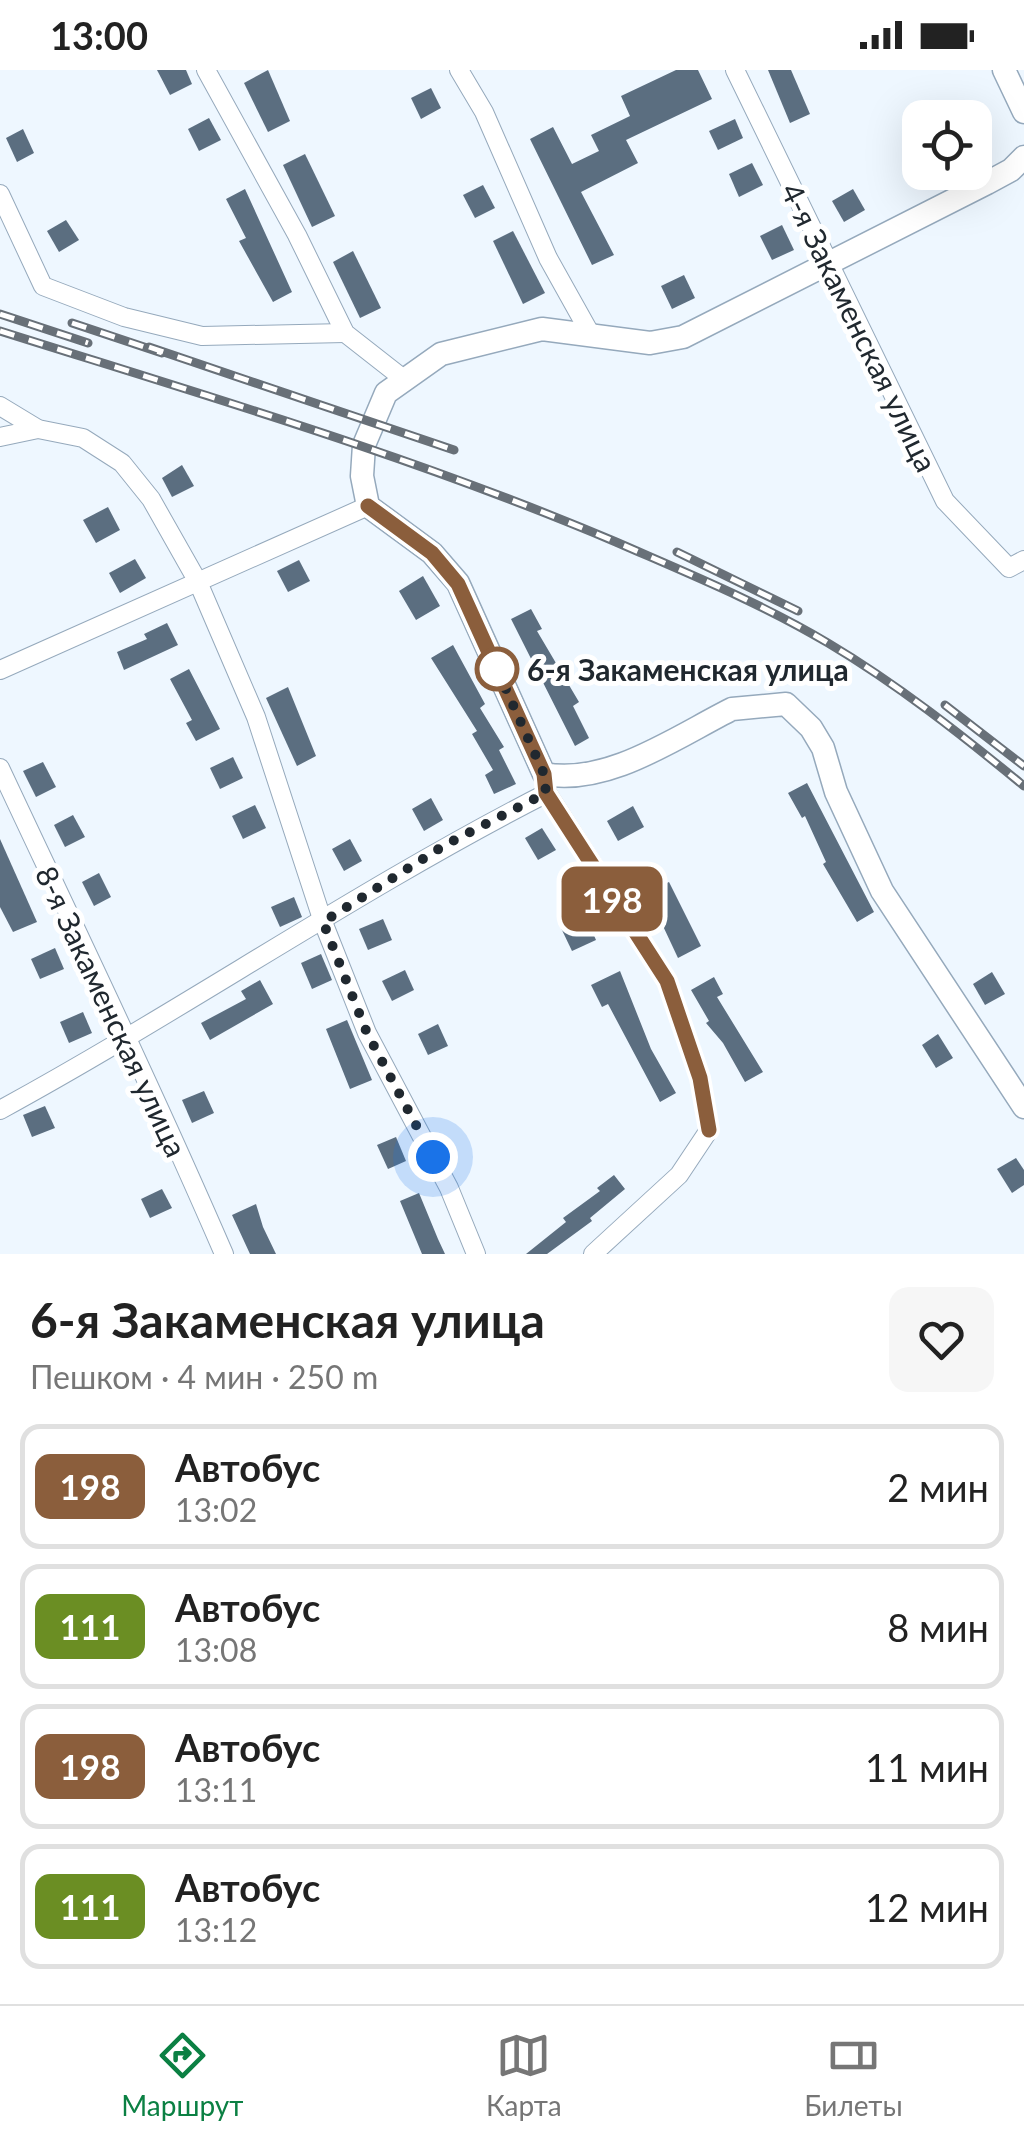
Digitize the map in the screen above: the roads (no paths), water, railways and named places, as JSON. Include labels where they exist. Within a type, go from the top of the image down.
[{"type":"street","points":[[206,70],[297,235],[345,334],[405,380]]},
{"type":"street","points":[[459,70],[484,112],[548,258],[591,335]]},
{"type":"street","name":"4-я Закаменская улица","points":[[735,70],[945,501],[1016,564]]},
{"type":"street","points":[[1004,70],[1024,112]]},
{"type":"street","points":[[593,1254],[679,1175],[709,1130],[700,1078],[667,981],[545,783],[458,584],[432,553],[368,506],[362,476],[364,446],[386,393],[441,354],[542,329],[650,343],[683,337],[999,177],[1024,157]]},
{"type":"street","points":[[0,194],[44,286],[124,317],[202,336],[345,334]]},
{"type":"street","points":[[0,406],[38,429],[83,438],[122,463],[151,500],[198,582],[256,717],[323,922],[367,1033],[450,1188],[476,1254]]},
{"type":"street","points":[[0,436],[38,429]]},
{"type":"street","points":[[0,670],[368,506]]},
{"type":"street","points":[[0,1110],[130,1039],[545,783],[592,774],[732,709],[786,704],[811,728],[823,748],[836,792],[882,891],[1024,1107]]},
{"type":"street","name":"8-я Закаменская улица","points":[[0,768],[130,1039],[224,1254]]},
{"type":"railway","points":[[0,314],[88,343]]},
{"type":"railway","points":[[72,323],[162,353]]},
{"type":"railway","points":[[0,331],[388,455],[541,511],[697,577],[777,615],[854,659],[929,711],[1024,786]]},
{"type":"railway","points":[[149,347],[454,450]]},
{"type":"railway","points":[[677,552],[798,611]]},
{"type":"railway","points":[[945,705],[1024,766]]},
{"type":"place","name":"6-я Закаменская улица","points":[[497,669]]}]
